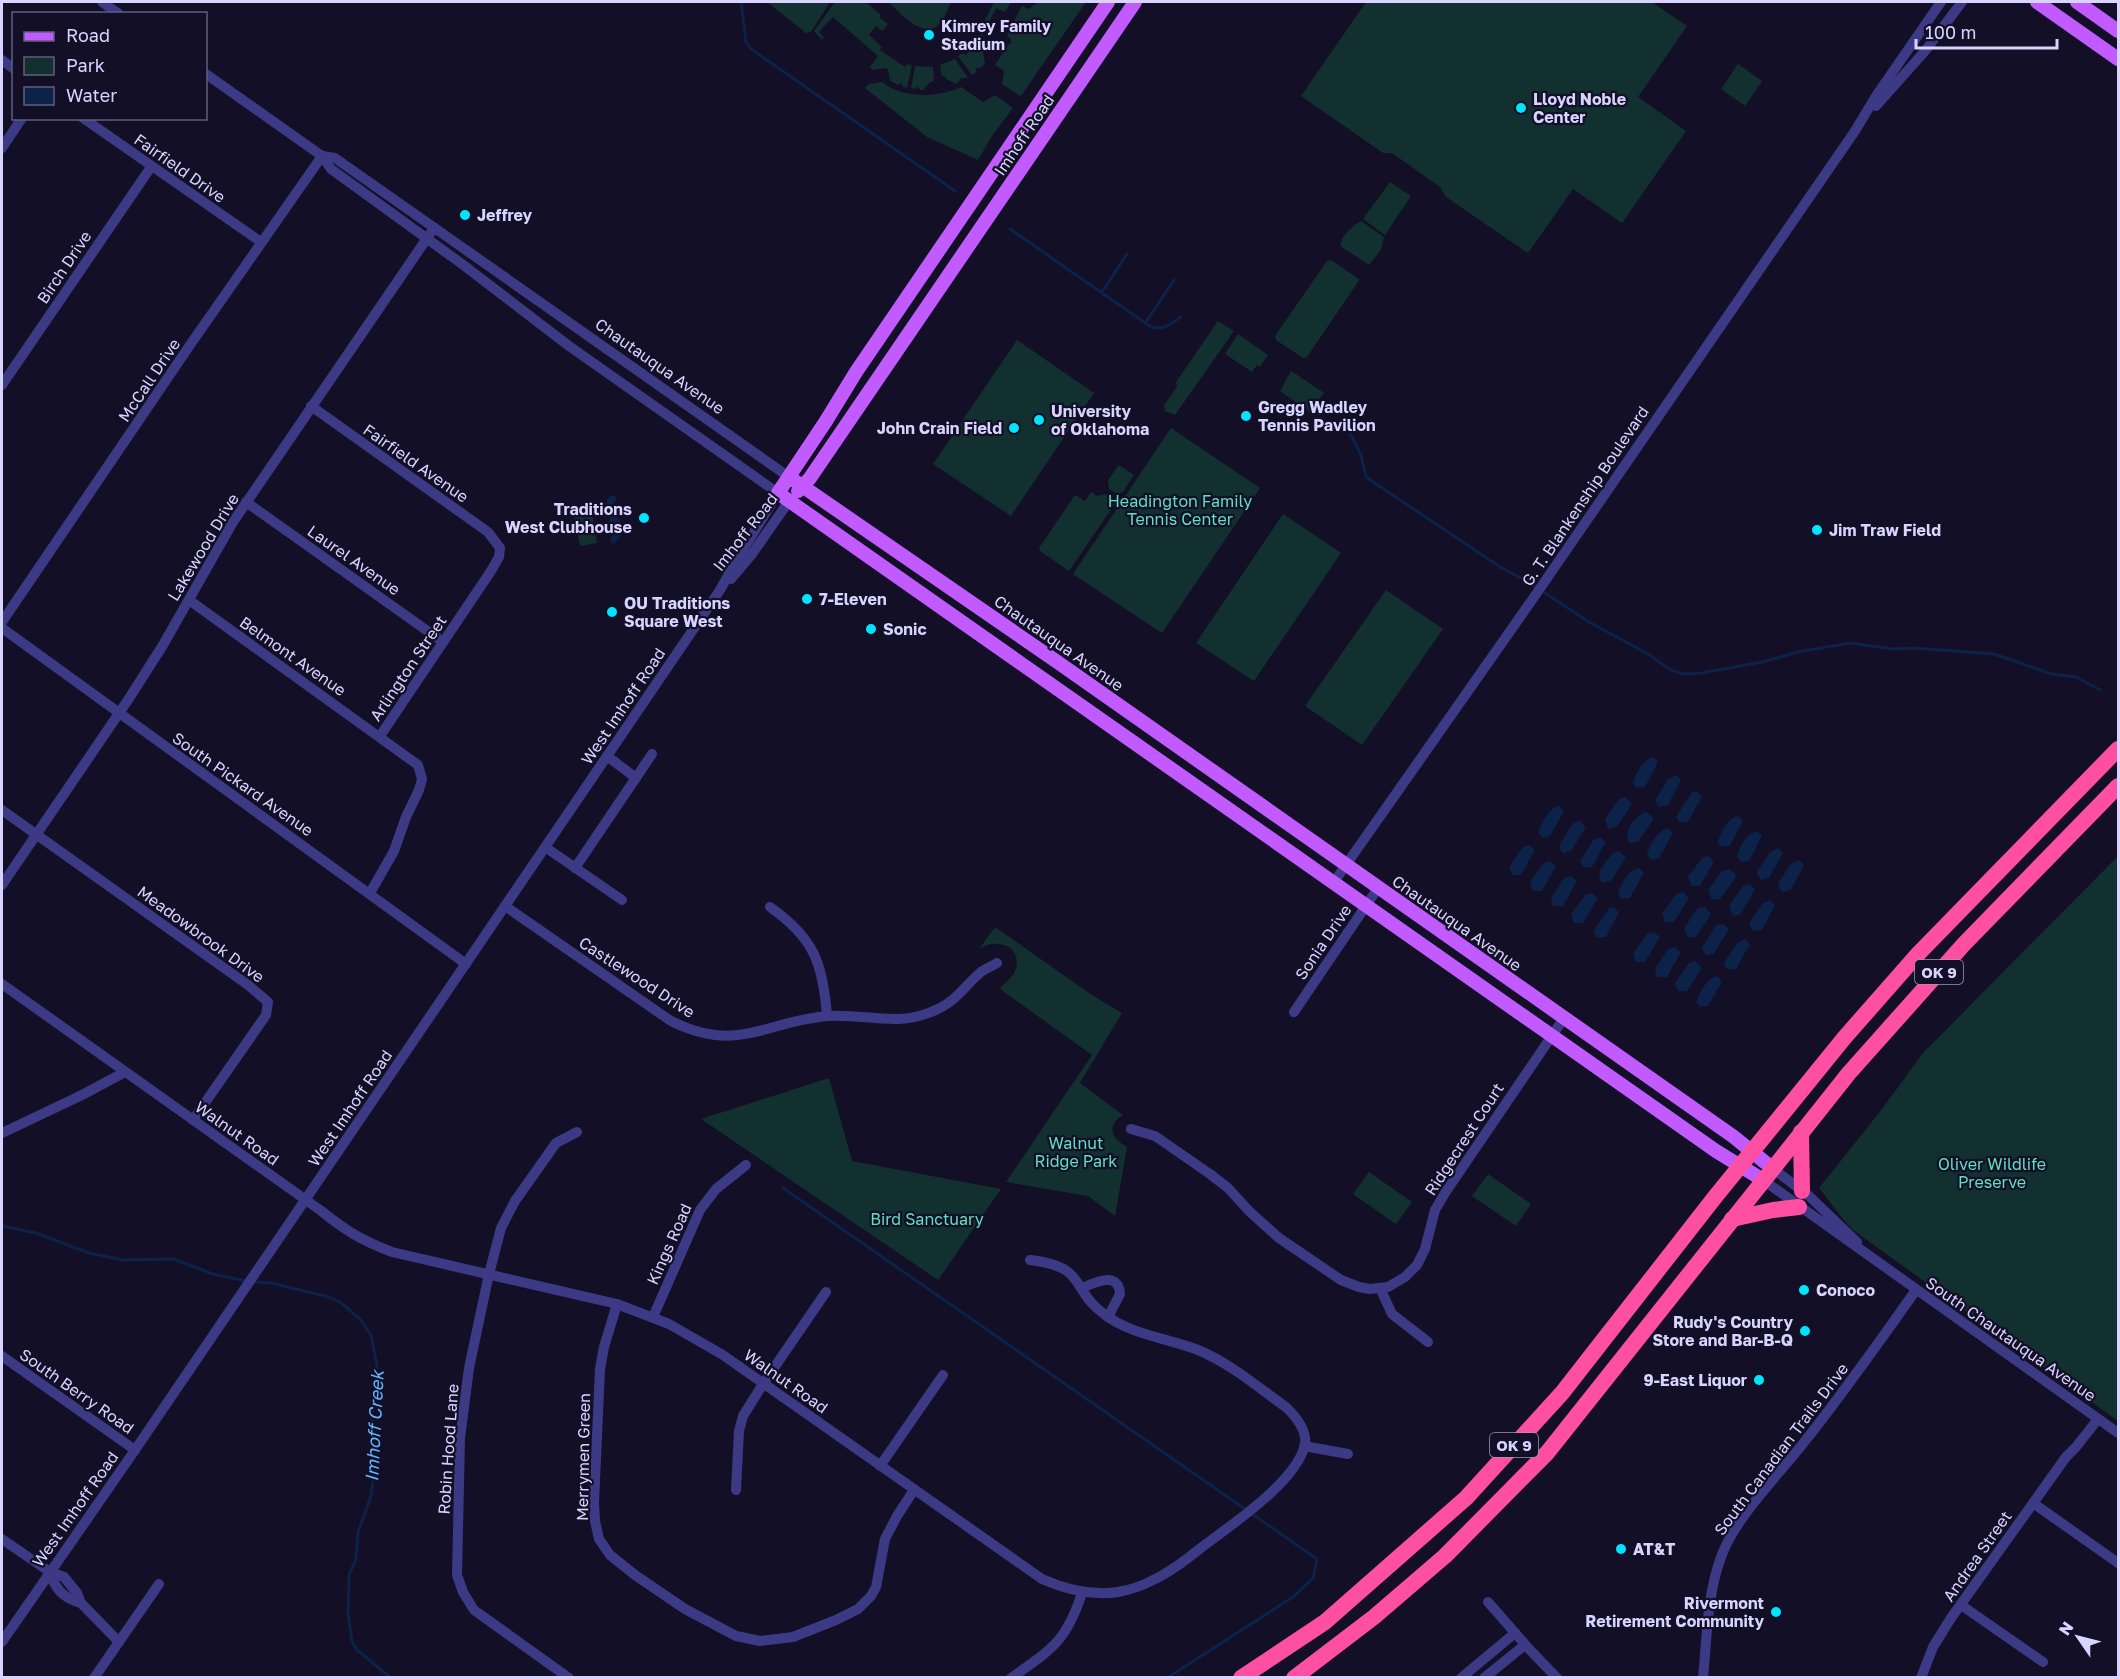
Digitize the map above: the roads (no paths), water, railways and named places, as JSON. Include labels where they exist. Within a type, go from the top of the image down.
[{"type":"highway","name":"OK 9","points":[[1241,1677],[1325,1622],[1466,1498],[1562,1393],[1752,1151],[1821,1066],[1918,954],[2118,749]]},
{"type":"highway","name":"OK 9","points":[[1293,1677],[1374,1617],[1445,1556],[1547,1453],[1800,1132],[1874,1045],[1964,944],[2118,786]]},
{"type":"highway","points":[[1732,1220],[1773,1210],[1801,1199],[1800,1132]]},
{"type":"main road","name":"Imhoff Road","points":[[784,497],[789,477],[856,372],[1108,2]]},
{"type":"main road","name":"Imhoff Road","points":[[784,497],[803,486],[1135,2]]},
{"type":"main road","points":[[2037,2],[2118,59]]},
{"type":"main road","points":[[2077,2],[2118,31]]},
{"type":"main road","name":"Chautauqua Avenue","points":[[789,477],[1734,1137],[1752,1151],[1767,1174]]},
{"type":"main road","name":"Chautauqua Avenue","points":[[784,497],[1740,1166],[1767,1174]]},
{"type":"street","points":[[102,2],[116,12]]},
{"type":"street","name":"G. T. Blankenship Boulevard","points":[[1334,882],[1548,577],[1858,127],[1876,96],[1941,2]]},
{"type":"street","name":"G. T. Blankenship Boulevard","points":[[1858,127],[1925,51],[1962,2]]},
{"type":"street","name":"Chautauqua Avenue","points":[[207,75],[322,156],[331,169],[569,346],[784,497]]},
{"type":"street","points":[[2,148],[21,120]]},
{"type":"street","name":"Fairfield Drive","points":[[86,120],[261,242]]},
{"type":"street","name":"Chautauqua Avenue","points":[[322,156],[335,158],[789,477]]},
{"type":"street","name":"McCall Drive","points":[[2,622],[322,156]]},
{"type":"street","name":"Birch Drive","points":[[2,385],[151,166]]},
{"type":"street","name":"Lakewood Drive","points":[[2,885],[118,714],[189,600],[246,502],[434,228]]},
{"type":"street","name":"Fairfield Avenue","points":[[311,406],[488,532],[500,548]]},
{"type":"street","name":"Imhoff Road","points":[[720,590],[735,563],[784,497]]},
{"type":"street","name":"Laurel Avenue","points":[[246,502],[443,642]]},
{"type":"street","name":"Arlington Street","points":[[370,893],[394,852],[406,817],[422,784],[421,770],[414,761],[380,736],[491,571],[499,557],[500,548]]},
{"type":"street","name":"West Imhoff Road","points":[[2,1642],[720,590]]},
{"type":"street","name":"Belmont Avenue","points":[[189,600],[380,736]]},
{"type":"street","name":"South Pickard Avenue","points":[[2,628],[466,964]]},
{"type":"street","points":[[575,868],[652,754]]},
{"type":"street","points":[[607,756],[636,778]]},
{"type":"street","name":"Meadowbrook Drive","points":[[2,810],[248,985],[268,1002],[266,1015],[193,1120]]},
{"type":"street","points":[[546,846],[622,900]]},
{"type":"street","name":"Sonia Drive","points":[[1294,1012],[1378,888]]},
{"type":"street","name":"Castlewood Drive","points":[[505,906],[658,1012],[691,1031],[702,1034],[735,1036],[827,1016],[890,1020],[921,1016],[949,1003],[981,972],[997,963]]},
{"type":"street","points":[[770,907],[797,928],[813,951],[823,979],[827,1016]]},
{"type":"street","name":"Walnut Road","points":[[2,984],[348,1232],[392,1252],[617,1304],[653,1317],[702,1342],[1042,1579],[1082,1593],[1119,1592],[1147,1584],[1171,1570],[1262,1502],[1293,1467],[1304,1446]]},
{"type":"street","name":"Ridgecrest Court","points":[[1380,1288],[1388,1287],[1405,1277],[1417,1265],[1425,1249],[1435,1210],[1445,1193],[1564,1018]]},
{"type":"street","points":[[2,1133],[125,1072]]},
{"type":"street","points":[[1131,1129],[1155,1137],[1217,1179],[1262,1224],[1341,1280],[1359,1287],[1380,1288],[1392,1314],[1428,1342]]},
{"type":"street","name":"Robin Hood Lane","points":[[569,1677],[474,1610],[463,1593],[458,1575],[460,1449],[469,1368],[501,1228],[515,1201],[556,1143],[578,1132]]},
{"type":"street","name":"Kings Road","points":[[653,1317],[700,1210],[716,1189],[746,1165]]},
{"type":"street","name":"South Chautauqua Avenue","points":[[1767,1174],[1886,1269],[2118,1434]]},
{"type":"street","name":"South Chautauqua Avenue","points":[[1767,1174],[1886,1269]]},
{"type":"street","points":[[1030,1260],[1058,1265],[1073,1275],[1095,1306],[1108,1317],[1139,1332],[1201,1351],[1228,1367],[1294,1415],[1303,1431],[1304,1446],[1347,1454]]},
{"type":"street","points":[[1082,1287],[1104,1279],[1117,1284],[1120,1294],[1108,1317]]},
{"type":"street","name":"South Canadian Trails Drive","points":[[1702,1677],[1708,1615],[1715,1579],[1720,1558],[1732,1536],[1833,1407],[1916,1290]]},
{"type":"street","points":[[736,1490],[741,1422],[763,1384],[826,1292]]},
{"type":"street","name":"Merrymen Green","points":[[617,1304],[600,1369],[595,1521],[599,1539],[610,1555],[685,1609],[736,1636],[760,1641],[793,1637],[849,1614],[865,1603],[874,1592],[885,1539],[914,1490]]},
{"type":"street","name":"South Berry Road","points":[[2,1356],[135,1450]]},
{"type":"street","points":[[880,1466],[943,1375]]},
{"type":"street","name":"Andrea Street","points":[[1922,1677],[1933,1647],[1960,1605],[2066,1457],[2071,1444],[2094,1417]]},
{"type":"street","points":[[2032,1503],[2118,1563]]},
{"type":"street","points":[[2,1539],[50,1572],[64,1577],[77,1593],[81,1603],[119,1642]]},
{"type":"street","points":[[94,1677],[159,1584]]},
{"type":"street","points":[[1011,1677],[1044,1654],[1063,1636],[1077,1610],[1082,1593]]},
{"type":"street","points":[[1488,1602],[1525,1645],[1557,1677]]},
{"type":"street","points":[[1960,1605],[2043,1662]]},
{"type":"street","points":[[1461,1677],[1515,1633]]},
{"type":"street","points":[[1484,1677],[1525,1645]]},
{"type":"water","points":[[613,495],[617,499],[612,506],[618,511],[616,516],[620,521],[619,529],[622,534],[614,544],[610,539],[614,532],[607,525],[611,516],[604,510],[608,498]]},
{"type":"water","points":[[1653,757],[1658,762],[1645,787],[1636,788],[1633,783],[1638,771],[1646,761]]},
{"type":"water","points":[[1676,775],[1681,780],[1668,805],[1659,807],[1655,801],[1657,797],[1668,779]]},
{"type":"water","points":[[1692,792],[1697,792],[1702,796],[1688,822],[1680,823],[1676,817]]},
{"type":"water","points":[[1625,797],[1632,804],[1617,827],[1608,829],[1605,819],[1619,799]]},
{"type":"water","points":[[1559,806],[1564,811],[1550,836],[1542,838],[1538,832],[1541,824],[1555,807]]},
{"type":"water","points":[[1646,812],[1652,816],[1653,820],[1638,842],[1630,843],[1627,834],[1630,825]]},
{"type":"water","points":[[1738,816],[1743,821],[1730,846],[1721,847],[1718,842],[1723,830],[1734,817]]},
{"type":"water","points":[[1580,821],[1586,827],[1571,851],[1563,853],[1559,847],[1560,844],[1573,823]]},
{"type":"water","points":[[1668,828],[1673,833],[1659,858],[1651,860],[1647,855],[1652,843],[1657,835]]},
{"type":"water","points":[[1757,831],[1762,836],[1749,861],[1741,862],[1737,857],[1741,845],[1753,832]]},
{"type":"water","points":[[1600,837],[1606,842],[1592,867],[1584,868],[1580,862],[1581,859],[1594,839]]},
{"type":"water","points":[[1529,845],[1535,850],[1521,875],[1512,875],[1509,867],[1523,847]]},
{"type":"water","points":[[1778,848],[1783,853],[1769,878],[1761,880],[1757,874],[1758,870],[1770,852]]},
{"type":"water","points":[[1619,851],[1626,858],[1611,881],[1602,883],[1599,875],[1602,867],[1613,853]]},
{"type":"water","points":[[1708,856],[1714,861],[1700,886],[1691,886],[1688,877],[1702,858]]},
{"type":"water","points":[[1799,860],[1804,865],[1791,890],[1782,892],[1778,886],[1779,882],[1791,864]]},
{"type":"water","points":[[1550,861],[1556,866],[1542,891],[1533,891],[1530,882],[1544,863]]},
{"type":"water","points":[[1639,868],[1644,873],[1630,898],[1622,899],[1618,894],[1623,882],[1631,872]]},
{"type":"water","points":[[1729,869],[1736,877],[1720,899],[1712,900],[1708,890],[1722,871]]},
{"type":"water","points":[[1571,876],[1577,881],[1563,906],[1553,906],[1551,898],[1564,878]]},
{"type":"water","points":[[1749,884],[1755,889],[1741,914],[1733,916],[1729,906],[1743,886]]},
{"type":"water","points":[[1683,892],[1689,898],[1674,922],[1665,922],[1662,914],[1676,894]]},
{"type":"water","points":[[1592,893],[1598,898],[1583,923],[1574,923],[1571,914],[1585,895]]},
{"type":"water","points":[[1770,900],[1775,905],[1762,930],[1753,931],[1749,925],[1750,922],[1762,904]]},
{"type":"water","points":[[1705,907],[1711,914],[1696,937],[1688,938],[1684,928],[1698,908]]},
{"type":"water","points":[[1609,908],[1614,908],[1619,912],[1606,937],[1597,938],[1594,930]]},
{"type":"water","points":[[1723,924],[1729,929],[1714,954],[1706,955],[1702,949],[1703,946],[1716,925]]},
{"type":"water","points":[[1654,932],[1660,937],[1645,962],[1636,962],[1633,954],[1647,934]]},
{"type":"water","points":[[1745,939],[1750,944],[1736,969],[1728,970],[1724,964],[1725,961],[1737,943]]},
{"type":"water","points":[[1675,947],[1681,952],[1667,977],[1657,977],[1655,969],[1668,949]]},
{"type":"water","points":[[1695,961],[1702,968],[1687,991],[1678,991],[1675,983],[1689,963]]},
{"type":"water","points":[[1717,976],[1722,981],[1708,1006],[1700,1007],[1696,1002],[1701,990],[1713,977]]},
{"type":"waterway","points":[[741,2],[746,42],[751,49],[955,191]]},
{"type":"waterway","points":[[1010,229],[1151,327],[1163,327],[1181,317]]},
{"type":"waterway","points":[[1102,292],[1127,254]]},
{"type":"waterway","points":[[1146,322],[1174,280]]},
{"type":"waterway","points":[[1350,433],[1361,455],[1366,477],[1500,567],[1537,587]]},
{"type":"waterway","points":[[1542,591],[1589,622],[1650,655],[1669,669],[1682,674],[1702,673],[1762,662],[1802,651],[1851,643],[1892,649],[1914,648],[1994,654],[2052,674],[2076,677],[2100,690]]},
{"type":"waterway","points":[[783,1188],[1317,1559],[1313,1578],[1293,1597],[1167,1678]]},
{"type":"waterway","name":"Imhoff Creek","points":[[2,1226],[36,1233],[89,1253],[123,1260],[173,1259],[213,1274],[246,1281]]},
{"type":"waterway","name":"Imhoff Creek","points":[[252,1282],[271,1283],[329,1297],[340,1302],[360,1319],[371,1335],[377,1365],[372,1418],[373,1480],[371,1496],[358,1532],[356,1559],[349,1575],[348,1614],[352,1641],[357,1650],[391,1678]]},
{"type":"place","name":"Kimrey Family Stadium","points":[[929,35]]},
{"type":"place","name":"Lloyd Noble Center","points":[[1521,108]]},
{"type":"place","name":"Jeffrey","points":[[465,215]]},
{"type":"place","name":"Gregg Wadley Tennis Pavilion","points":[[1246,416]]},
{"type":"place","name":"University of Oklahoma","points":[[1039,420]]},
{"type":"place","name":"John Crain Field","points":[[1014,428]]},
{"type":"place","name":"Traditions West Clubhouse","points":[[644,518]]},
{"type":"place","name":"Jim Traw Field","points":[[1817,530]]},
{"type":"place","name":"7-Eleven","points":[[807,599]]},
{"type":"place","name":"OU Traditions Square West","points":[[612,612]]},
{"type":"place","name":"Sonic","points":[[871,629]]},
{"type":"place","name":"Conoco","points":[[1804,1290]]},
{"type":"place","name":"Rudy's Country Store and Bar-B-Q","points":[[1805,1331]]},
{"type":"place","name":"9-East Liquor","points":[[1759,1380]]},
{"type":"place","name":"AT&T","points":[[1621,1549]]},
{"type":"place","name":"Rivermont Retirement Community","points":[[1776,1612]]},
{"type":"park label","name":"Headington Family Tennis Center","points":[[1180,510]]},
{"type":"park label","name":"Walnut Ridge Park","points":[[1076,1152]]},
{"type":"park label","name":"Oliver Wildlife Preserve","points":[[1992,1173]]},
{"type":"park label","name":"Bird Sanctuary","points":[[927,1219]]}]
